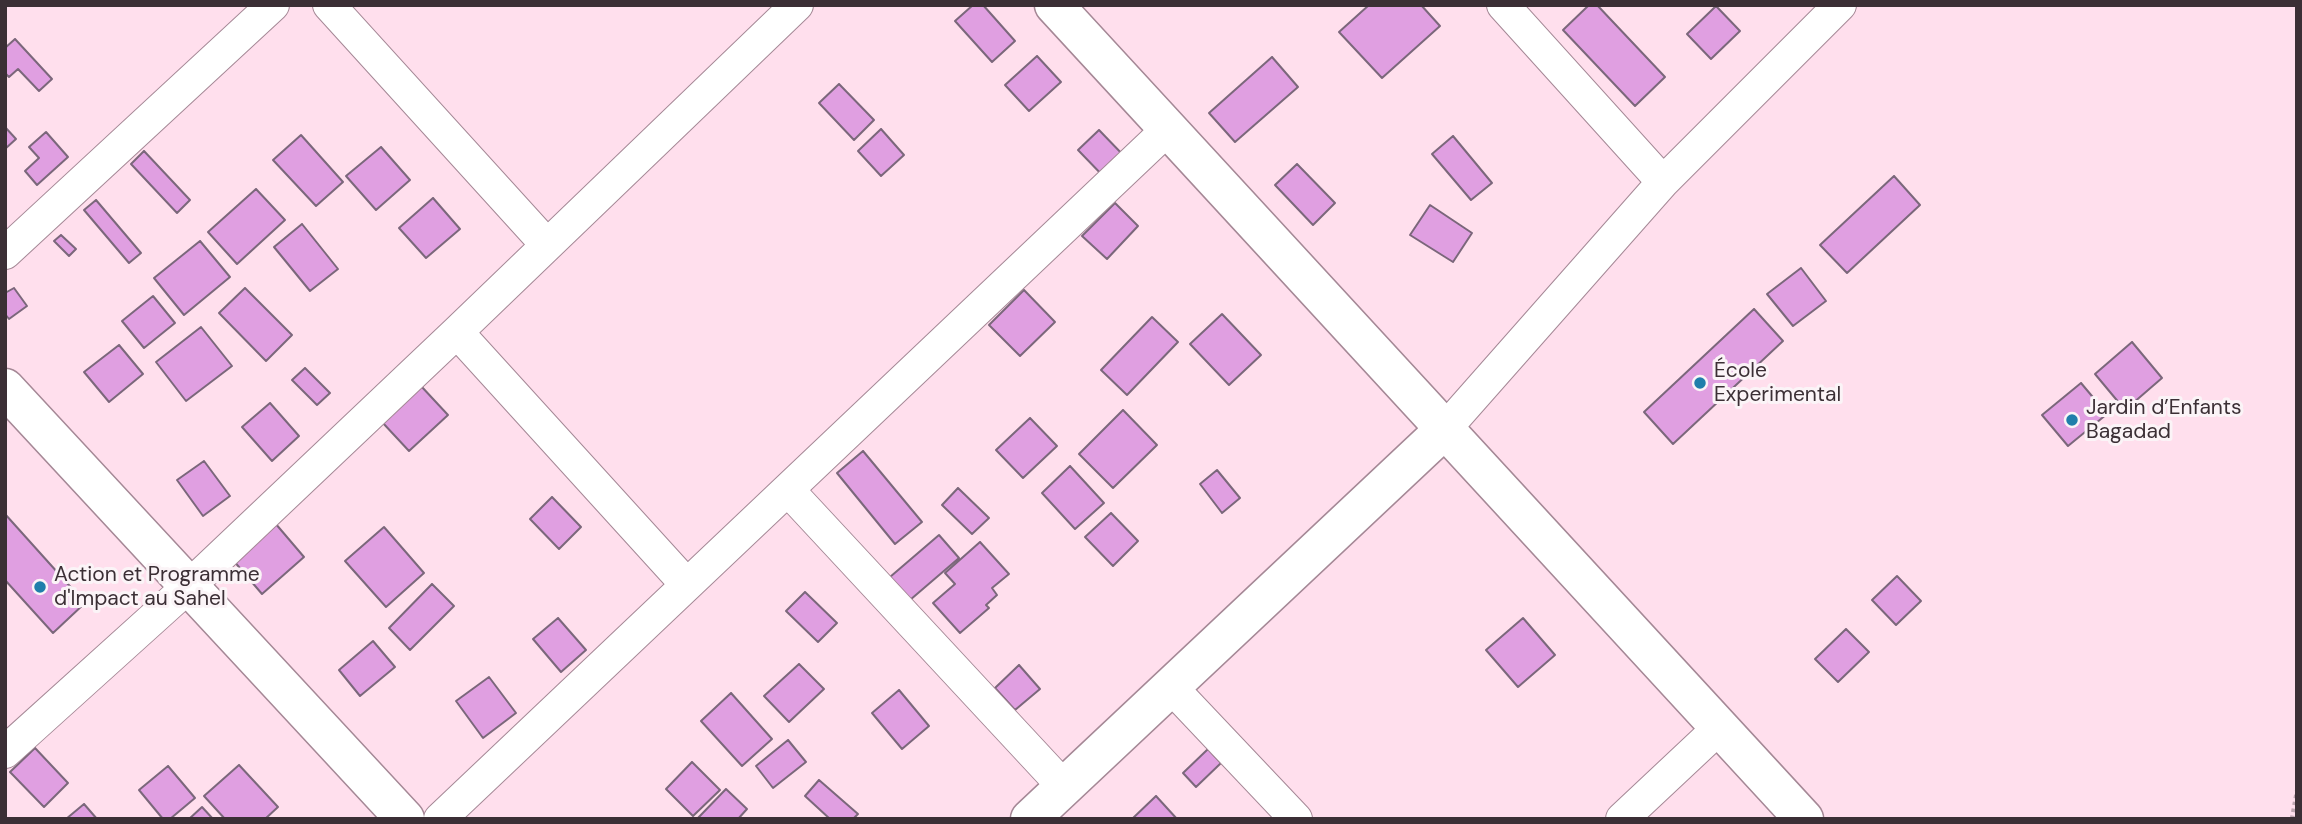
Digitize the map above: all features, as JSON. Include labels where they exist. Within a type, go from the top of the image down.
[{"type":"street","points":[[5,253],[273,5]]},
{"type":"street","points":[[329,5],[547,246]]},
{"type":"street","points":[[5,752],[189,586],[797,5]]},
{"type":"street","points":[[1054,5],[1804,819]]},
{"type":"street","points":[[1503,5],[1663,182]]},
{"type":"street","points":[[1030,819],[1445,429],[1663,182],[1840,5]]},
{"type":"street","points":[[440,819],[1168,129]]},
{"type":"street","points":[[457,332],[687,585]]},
{"type":"street","points":[[5,388],[405,819]]},
{"type":"street","points":[[788,490],[1065,788]]},
{"type":"street","points":[[1172,688],[1296,819]]},
{"type":"street","points":[[1622,819],[1720,727]]},
{"type":"path","points":[[2292,819],[2297,792]]},
{"type":"building","points":[[973,5],[983,5],[1015,41],[992,62],[955,21]]},
{"type":"building","points":[[1369,5],[1421,5],[1440,26],[1382,78],[1339,32]]},
{"type":"building","points":[[1589,5],[1597,5],[1665,77],[1635,106],[1563,30]]},
{"type":"building","points":[[1716,6],[1740,31],[1711,59],[1687,34]]},
{"type":"building","points":[[15,39],[52,79],[39,91],[18,69],[9,77],[5,73],[5,48]]},
{"type":"building","points":[[1037,56],[1061,82],[1029,111],[1005,85]]},
{"type":"building","points":[[1272,57],[1298,87],[1235,142],[1209,113]]},
{"type":"building","points":[[839,84],[874,120],[854,140],[819,103]]},
{"type":"building","points":[[5,127],[16,139],[5,149]]},
{"type":"building","points":[[881,129],[904,155],[881,176],[858,151]]},
{"type":"building","points":[[1099,130],[1126,158],[1106,179],[1078,150]]},
{"type":"building","points":[[46,132],[68,157],[37,185],[25,171],[39,158],[29,147]]},
{"type":"building","points":[[301,135],[343,182],[316,206],[273,160]]},
{"type":"building","points":[[1453,136],[1492,183],[1471,200],[1432,154]]},
{"type":"building","points":[[381,147],[410,180],[376,210],[346,176]]},
{"type":"building","points":[[144,151],[190,200],[177,213],[131,164]]},
{"type":"building","points":[[1297,164],[1335,203],[1313,225],[1275,185]]},
{"type":"building","points":[[1894,176],[1920,205],[1847,273],[1820,245]]},
{"type":"building","points":[[256,189],[285,220],[237,264],[208,232]]},
{"type":"building","points":[[433,198],[460,229],[426,258],[399,228]]},
{"type":"building","points":[[96,200],[141,253],[129,263],[84,210]]},
{"type":"building","points":[[1115,203],[1138,226],[1107,259],[1082,236]]},
{"type":"building","points":[[1430,205],[1472,233],[1453,262],[1410,235]]},
{"type":"building","points":[[302,224],[338,269],[310,291],[274,247]]},
{"type":"building","points":[[61,235],[76,249],[69,256],[54,241]]},
{"type":"building","points":[[200,241],[230,277],[184,315],[154,278]]},
{"type":"building","points":[[1801,268],[1826,301],[1793,326],[1767,294]]},
{"type":"building","points":[[14,288],[27,306],[9,319],[5,314],[5,293]]},
{"type":"building","points":[[245,288],[292,335],[266,361],[219,313]]},
{"type":"building","points":[[1024,290],[1055,322],[1020,356],[989,325]]},
{"type":"building","points":[[153,296],[175,323],[144,348],[122,321]]},
{"type":"building","points":[[1754,309],[1783,341],[1673,444],[1644,412]]},
{"type":"building","points":[[1222,314],[1261,355],[1229,385],[1190,344]]},
{"type":"building","points":[[1152,317],[1178,342],[1127,395],[1101,370]]},
{"type":"building","points":[[201,327],[232,366],[186,401],[156,362]]},
{"type":"building","points":[[2132,342],[2162,378],[2125,410],[2095,374]]},
{"type":"building","points":[[119,345],[143,374],[109,402],[84,372]]},
{"type":"building","points":[[305,368],[330,393],[317,405],[292,380]]},
{"type":"building","points":[[2081,383],[2107,414],[2068,446],[2042,415]]},
{"type":"building","points":[[421,386],[448,415],[409,451],[382,422]]},
{"type":"building","points":[[270,403],[299,436],[272,461],[242,427]]},
{"type":"building","points":[[1123,410],[1157,445],[1113,488],[1079,454]]},
{"type":"building","points":[[1030,418],[1057,446],[1023,478],[996,450]]},
{"type":"building","points":[[863,451],[922,522],[895,544],[837,473]]},
{"type":"building","points":[[204,461],[230,496],[203,516],[177,480]]},
{"type":"building","points":[[1070,466],[1104,503],[1075,529],[1042,493]]},
{"type":"building","points":[[1217,470],[1240,498],[1222,513],[1200,484]]},
{"type":"building","points":[[958,488],[989,518],[972,534],[942,505]]},
{"type":"building","points":[[552,497],[581,527],[559,549],[530,519]]},
{"type":"building","points":[[1111,513],[1138,541],[1113,566],[1085,537]]},
{"type":"building","points":[[5,514],[85,603],[53,633],[5,580]]},
{"type":"building","points":[[275,523],[304,557],[262,594],[233,560]]},
{"type":"building","points":[[384,527],[424,573],[386,607],[345,561]]},
{"type":"building","points":[[939,535],[959,558],[910,600],[890,577]]},
{"type":"building","points":[[980,542],[1009,574],[992,588],[997,595],[986,605],[989,608],[960,633],[933,603],[955,584],[945,573]]},
{"type":"building","points":[[1897,576],[1921,601],[1896,625],[1872,600]]},
{"type":"building","points":[[432,584],[454,606],[410,650],[389,628]]},
{"type":"building","points":[[805,592],[837,623],[818,642],[786,611]]},
{"type":"building","points":[[558,618],[586,650],[561,672],[533,639]]},
{"type":"building","points":[[1523,618],[1555,655],[1518,687],[1486,650]]},
{"type":"building","points":[[1846,629],[1869,652],[1838,682],[1815,659]]},
{"type":"building","points":[[373,641],[395,667],[360,696],[339,670]]},
{"type":"building","points":[[799,664],[824,689],[789,722],[764,696]]},
{"type":"building","points":[[1019,665],[1040,689],[1015,710],[995,688]]},
{"type":"building","points":[[489,677],[516,713],[483,738],[456,701]]},
{"type":"building","points":[[899,690],[929,726],[902,749],[872,713]]},
{"type":"building","points":[[731,693],[772,739],[742,766],[701,721]]},
{"type":"building","points":[[788,740],[806,762],[773,788],[756,766]]},
{"type":"building","points":[[35,748],[68,783],[44,807],[10,772]]},
{"type":"building","points":[[1208,749],[1221,763],[1196,787],[1183,773]]},
{"type":"building","points":[[692,762],[720,790],[693,816],[666,789]]},
{"type":"building","points":[[239,765],[278,807],[265,819],[225,819],[204,796]]},
{"type":"building","points":[[168,766],[195,798],[170,819],[163,819],[139,790]]},
{"type":"building","points":[[819,780],[858,814],[853,819],[830,819],[805,796]]},
{"type":"building","points":[[726,789],[747,809],[738,819],[697,819]]},
{"type":"building","points":[[1156,796],[1177,819],[1132,819]]},
{"type":"building","points":[[84,804],[97,819],[66,819]]},
{"type":"building","points":[[202,807],[213,819],[189,819]]},
{"type":"place","name":"École Experimental","points":[[1700,383]]},
{"type":"place","name":"Jardin d’Enfants Bagadad","points":[[2072,420]]},
{"type":"place","name":"Action et Programme d'Impact au Sahel","points":[[40,587]]}]
